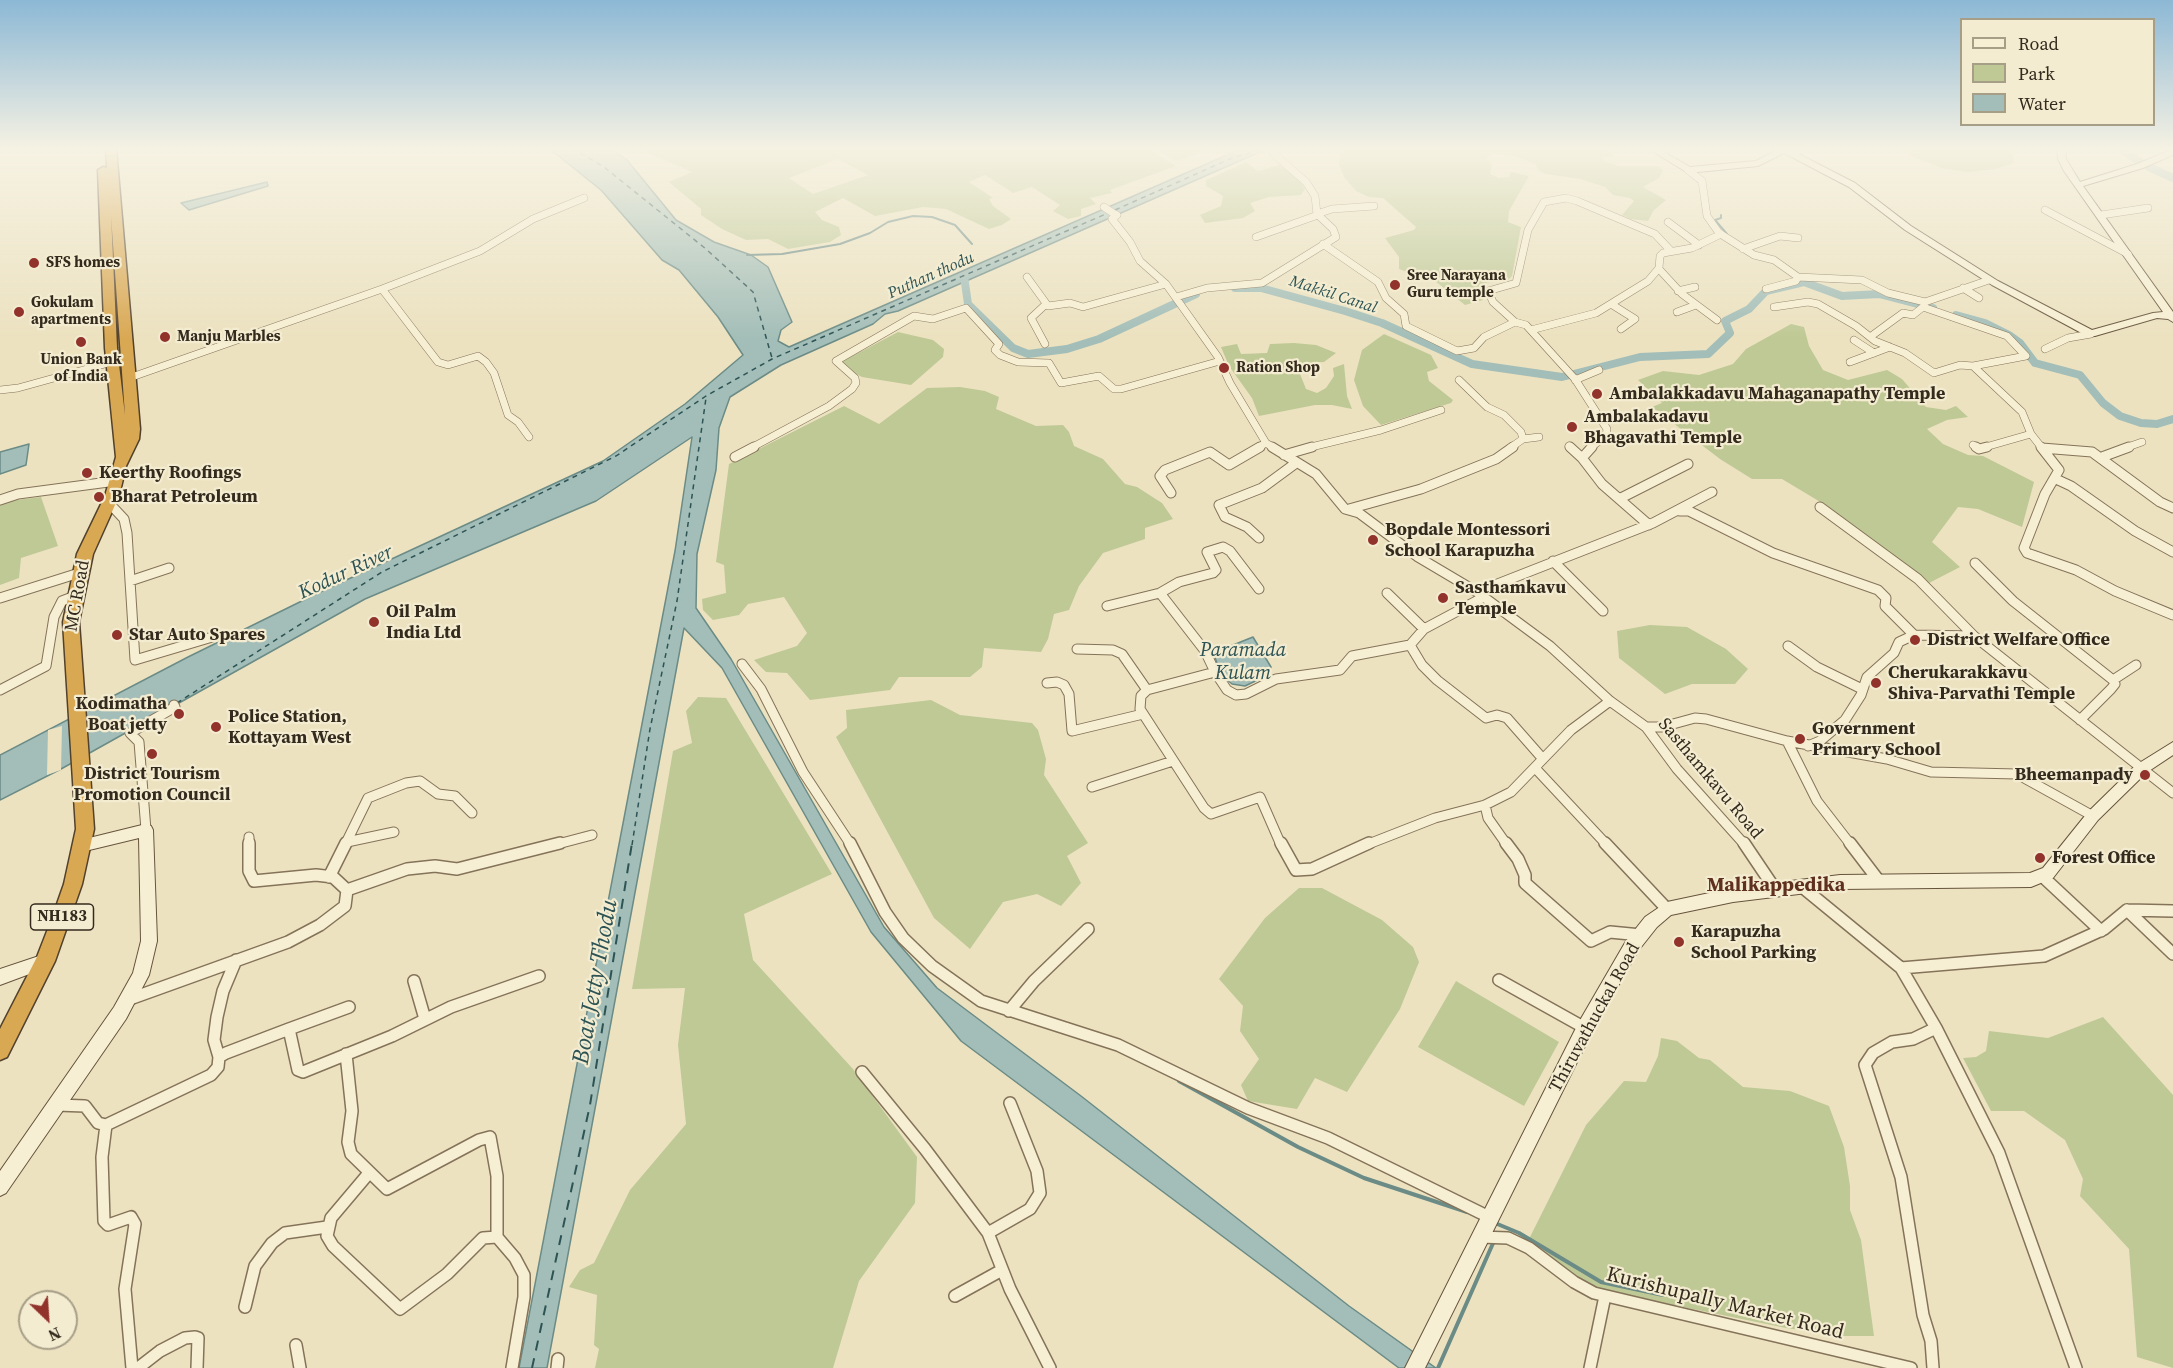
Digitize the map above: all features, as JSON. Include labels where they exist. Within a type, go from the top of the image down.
[{"type":"highway","name":"MC Road","points":[[104,212],[112,362],[123,456]]},
{"type":"highway","name":"MC Road","points":[[0,1050],[45,961],[66,905],[84,829],[83,772],[70,630],[79,573],[109,503],[123,456],[132,439],[117,212]]},
{"type":"highway","points":[[106,262],[122,258]]},
{"type":"main road","points":[[1887,212],[1989,280],[2091,334],[2157,315],[2172,317]]},
{"type":"main road","points":[[2098,212],[2172,317]]},
{"type":"main road","points":[[1668,909],[1801,886],[1879,881],[2021,882],[2042,876],[2048,873],[2093,816],[2141,769],[2173,748]]},
{"type":"main road","points":[[0,1187],[127,1000],[141,975],[149,941],[146,830],[81,846]]},
{"type":"main road","name":"Thiruvathuckal Road","points":[[1419,1359],[1585,1029],[1641,935],[1668,909]]},
{"type":"main road","points":[[0,977],[45,961]]},
{"type":"street","points":[[129,378],[382,289],[492,246],[526,222],[551,212]]},
{"type":"street","points":[[1112,212],[1117,215],[1112,219],[1130,242],[1138,258],[1166,284],[1220,360],[1230,383],[1266,443],[1229,465],[1210,452],[1165,470],[1160,476],[1171,493]]},
{"type":"street","points":[[1256,237],[1323,212]]},
{"type":"street","points":[[1538,212],[1528,230],[1516,282],[1488,291],[1493,302],[1515,322],[1531,330],[1566,368],[1606,429],[1606,436],[1583,454],[1582,458]]},
{"type":"street","points":[[1600,212],[1655,234],[1671,251]]},
{"type":"street","points":[[1706,212],[1720,234],[1743,249],[1774,260],[1801,278],[1862,280],[1888,293],[1996,330],[2007,336],[2026,358],[1985,362],[1973,366],[1960,365],[1934,373],[1905,353],[1870,337],[1818,304],[1808,302],[1774,307]]},
{"type":"street","points":[[2048,212],[2128,254]]},
{"type":"street","points":[[2100,215],[2122,212]]},
{"type":"street","points":[[1178,300],[1207,288],[1262,283],[1336,234],[1317,214]]},
{"type":"street","points":[[1668,222],[1699,245]]},
{"type":"street","points":[[1717,320],[1678,291],[1659,269],[1659,256],[1699,245],[1720,234]]},
{"type":"street","points":[[1743,249],[1780,236],[1798,238]]},
{"type":"street","points":[[1323,244],[1378,282],[1386,298],[1404,314],[1406,326],[1457,351],[1474,348],[1484,338],[1515,322]]},
{"type":"street","points":[[1531,330],[1581,318],[1611,304],[1648,281],[1659,269]]},
{"type":"street","points":[[1027,277],[1045,305]]},
{"type":"street","points":[[1766,289],[1801,278]]},
{"type":"street","points":[[1870,337],[1903,314],[1913,315],[1923,305],[1989,280]]},
{"type":"street","points":[[1045,344],[1031,318],[1045,305],[1070,303],[1083,307],[1166,284]]},
{"type":"street","points":[[1678,291],[1695,287]]},
{"type":"street","points":[[1963,288],[1979,298]]},
{"type":"street","points":[[382,289],[438,362],[448,365],[478,356],[486,362],[494,373],[500,399],[508,415],[518,422],[529,437]]},
{"type":"street","points":[[1611,304],[1635,319],[1621,329]]},
{"type":"street","points":[[1677,312],[1696,305]]},
{"type":"street","points":[[735,456],[829,406],[852,389],[856,383],[855,378],[836,361],[914,316],[933,319],[966,308],[999,344],[995,350],[999,355],[1018,362],[1049,363],[1061,383],[1099,376],[1114,389],[1121,389],[1220,360]]},
{"type":"street","points":[[2045,349],[2068,338],[2091,334]]},
{"type":"street","points":[[1854,340],[1874,353]]},
{"type":"street","points":[[1850,362],[1890,348]]},
{"type":"street","points":[[0,390],[18,388],[112,362]]},
{"type":"street","points":[[1973,366],[2022,412],[2031,434],[2060,470],[2045,494],[2024,548],[2027,553],[2076,570],[2115,591],[2173,615]]},
{"type":"street","points":[[1575,379],[1599,370]]},
{"type":"street","points":[[1459,380],[1487,407],[1504,415],[1521,432],[1523,440]]},
{"type":"street","points":[[1284,455],[1341,438],[1381,430],[1441,410]]},
{"type":"street","points":[[1972,445],[1979,449],[2031,434]]},
{"type":"street","points":[[1349,509],[1356,505],[1421,489],[1496,459],[1523,440],[1539,437]]},
{"type":"street","points":[[2102,457],[2142,442]]},
{"type":"street","name":"Sasthamkavu Road","points":[[1266,443],[1316,474],[1336,501],[1359,513],[1435,569],[1480,595],[1550,646],[1610,701],[1646,727],[1677,769],[1747,847],[1775,889]]},
{"type":"street","points":[[1569,446],[1582,458],[1602,484],[1649,525]]},
{"type":"street","points":[[2042,448],[2092,452],[2102,457],[2160,502],[2173,508]]},
{"type":"street","points":[[1259,538],[1247,527],[1225,517],[1219,505],[1262,488],[1296,462]]},
{"type":"street","points":[[1619,499],[1688,464]]},
{"type":"street","points":[[2056,479],[2071,486],[2135,531],[2173,552]]},
{"type":"street","points":[[0,500],[18,494],[116,481]]},
{"type":"street","points":[[1160,593],[1199,643],[1227,690],[1240,695],[1276,680],[1340,670],[1348,659],[1360,653],[1410,645],[1424,629],[1480,595],[1553,561],[1649,525],[1680,511],[1712,492]]},
{"type":"street","points":[[109,503],[124,519],[135,660],[219,635]]},
{"type":"street","points":[[1820,507],[1918,579],[1974,636],[2173,793]]},
{"type":"street","points":[[1680,511],[1689,511],[1773,553],[1878,590],[1886,598],[1885,606],[1914,635]]},
{"type":"street","points":[[1107,606],[1160,593],[1179,582],[1213,573],[1216,570],[1207,552],[1222,547],[1230,551],[1259,589]]},
{"type":"street","points":[[1553,561],[1603,611]]},
{"type":"street","points":[[1976,562],[2019,606],[2113,680],[2115,684],[2080,720]]},
{"type":"street","points":[[130,581],[168,568]]},
{"type":"street","points":[[0,598],[79,573]]},
{"type":"street","points":[[1387,594],[1424,629]]},
{"type":"street","points":[[0,690],[33,675],[46,666],[54,617],[62,601],[75,596]]},
{"type":"street","points":[[1808,746],[1820,741],[1845,720],[1861,695],[1867,677],[1894,653],[1899,642],[1914,635],[1974,636]]},
{"type":"street","points":[[1410,645],[1422,665],[1437,680],[1486,718],[1497,715],[1507,718],[1543,759]]},
{"type":"street","points":[[1788,646],[1818,667],[1862,689]]},
{"type":"street","points":[[1077,649],[1113,650],[1122,654],[1147,690]]},
{"type":"street","points":[[742,664],[761,689],[783,737],[803,772],[844,831],[885,912],[903,938],[932,966],[960,988],[981,1001],[1118,1045],[1248,1108],[1328,1138],[1486,1224]]},
{"type":"street","points":[[2113,680],[2136,665]]},
{"type":"street","points":[[1215,672],[1147,690],[1141,696],[1140,709],[1204,808],[1211,814],[1251,798],[1260,797],[1281,846],[1296,870],[1312,869],[1387,836],[1435,818],[1485,805],[1511,792],[1536,769],[1571,730],[1610,701]]},
{"type":"street","points":[[1047,683],[1057,681],[1064,685],[1069,694],[1072,731],[1143,714]]},
{"type":"street","points":[[146,830],[139,742],[130,733],[175,707],[174,705]]},
{"type":"street","points":[[1646,727],[1662,727],[1695,717],[1706,718],[1808,746],[1887,759],[1943,774],[2017,774],[2093,816]]},
{"type":"street","points":[[1787,741],[1817,801],[1879,881]]},
{"type":"street","points":[[1092,787],[1173,761]]},
{"type":"street","points":[[1536,769],[1668,909]]},
{"type":"street","points":[[329,877],[368,798],[415,780],[438,794],[454,796],[472,813]]},
{"type":"street","points":[[1485,805],[1488,818],[1518,859],[1525,883],[1591,941],[1610,932],[1641,935]]},
{"type":"street","points":[[347,842],[394,832]]},
{"type":"street","points":[[347,890],[407,869],[435,866],[458,869],[592,835]]},
{"type":"street","points":[[249,837],[249,871],[254,881],[316,874],[329,877],[347,890]]},
{"type":"street","points":[[2042,876],[2101,931]]},
{"type":"street","points":[[1801,886],[1901,968],[1936,1028],[1999,1153],[2032,1239],[2076,1368]]},
{"type":"street","points":[[127,1000],[288,942],[320,925],[345,906],[347,890]]},
{"type":"street","points":[[2127,910],[2173,954]]},
{"type":"street","points":[[1901,968],[2044,956],[2101,931],[2127,910],[2173,911]]},
{"type":"street","points":[[1009,1011],[1034,981],[1088,928]]},
{"type":"street","points":[[57,1105],[85,1106],[98,1123],[106,1125],[211,1075],[218,1067],[219,1057],[214,1040],[217,1017],[223,991],[236,960]]},
{"type":"street","points":[[289,1029],[299,1072],[392,1036],[425,1019],[539,976]]},
{"type":"street","points":[[1499,980],[1585,1029]]},
{"type":"street","points":[[414,981],[425,1019]]},
{"type":"street","points":[[219,1057],[349,1007]]},
{"type":"street","points":[[1933,1368],[1931,1341],[1923,1315],[1901,1177],[1894,1149],[1865,1065],[1873,1053],[1892,1042],[1913,1039],[1936,1028]]},
{"type":"street","points":[[346,1054],[352,1110],[348,1142],[351,1154],[387,1189],[398,1186],[479,1140],[489,1137],[499,1200],[497,1237],[515,1258],[524,1275],[524,1297],[512,1368]]},
{"type":"street","points":[[862,1072],[925,1149],[988,1233],[1002,1270],[1050,1368]]},
{"type":"street","points":[[988,1233],[1020,1216],[1036,1202],[1040,1193],[1037,1171],[1010,1103]]},
{"type":"street","points":[[106,1125],[102,1157],[104,1221],[108,1225],[131,1217],[135,1224],[125,1289],[132,1368]]},
{"type":"street","points":[[369,1173],[339,1207],[327,1227],[327,1236],[333,1246],[400,1309],[447,1275],[483,1238],[497,1237]]},
{"type":"street","name":"Kurishupally Market Road","points":[[1486,1224],[1529,1248],[1574,1282],[1605,1296],[1911,1368]]},
{"type":"street","points":[[245,1307],[255,1266],[272,1243],[285,1233],[327,1227]]},
{"type":"street","points":[[955,1296],[1002,1270]]},
{"type":"street","points":[[1590,1368],[1605,1296]]},
{"type":"street","points":[[138,1368],[160,1351],[184,1338],[195,1337],[198,1338],[197,1368]]},
{"type":"street","points":[[296,1345],[300,1368]]},
{"type":"green space","points":[[701,212],[815,212],[822,220],[839,227],[841,235],[830,242],[788,249],[768,239],[746,240],[722,229],[701,215]]},
{"type":"green space","points":[[868,212],[897,212],[875,216]]},
{"type":"green space","points":[[952,212],[1001,212],[1011,219],[989,229]]},
{"type":"green space","points":[[1055,212],[1081,212],[1081,216],[1068,219]]},
{"type":"green space","points":[[1207,212],[1254,212],[1243,218],[1205,223],[1200,215]]},
{"type":"green space","points":[[1399,212],[1509,212],[1508,222],[1521,227],[1512,276],[1508,280],[1485,283],[1480,289],[1483,300],[1465,305],[1435,281],[1430,273],[1422,271],[1410,273],[1399,269],[1399,257],[1385,238],[1414,230],[1416,227]]},
{"type":"green space","points":[[1625,212],[1653,212],[1648,221],[1631,219],[1622,215]]},
{"type":"green space","points":[[1791,324],[1804,327],[1809,346],[1823,370],[1848,380],[1887,370],[1902,379],[1926,407],[1946,410],[1956,406],[1968,417],[1947,420],[1927,429],[1943,444],[1968,455],[1983,456],[2034,482],[2022,527],[1978,509],[1958,507],[1932,542],[1960,567],[1929,583],[1822,503],[1782,479],[1752,479],[1720,459],[1652,407],[1662,403],[1638,380],[1663,371],[1699,375],[1733,364],[1746,349]]},
{"type":"green space","points":[[898,332],[933,340],[944,349],[943,357],[911,385],[862,377],[843,367],[843,361]]},
{"type":"green space","points":[[1384,334],[1431,355],[1438,368],[1427,372],[1429,381],[1453,400],[1451,403],[1381,425],[1363,406],[1354,380],[1362,350]]},
{"type":"green space","points":[[1237,344],[1241,354],[1267,353],[1270,344],[1316,345],[1336,353],[1324,362],[1304,363],[1298,369],[1306,389],[1317,393],[1326,388],[1334,376],[1333,368],[1344,364],[1347,396],[1352,409],[1332,405],[1315,405],[1259,416],[1252,398],[1229,366],[1221,347]]},
{"type":"green space","points":[[960,387],[985,391],[999,397],[996,409],[1036,426],[1063,425],[1069,432],[1074,446],[1103,459],[1125,484],[1137,487],[1162,503],[1173,519],[1145,528],[1145,539],[1103,553],[1079,586],[1069,610],[1054,614],[1048,639],[1041,652],[984,648],[982,667],[970,677],[899,677],[890,690],[810,700],[787,673],[766,672],[754,660],[797,646],[807,633],[784,597],[748,604],[739,615],[713,620],[703,610],[702,599],[726,593],[724,565],[716,562],[729,464],[844,406],[879,424],[927,388]]},
{"type":"green space","points":[[41,497],[58,546],[21,558],[19,578],[0,585],[0,502]]},
{"type":"green space","points":[[1650,625],[1687,627],[1726,649],[1748,669],[1735,684],[1692,684],[1665,694],[1619,658],[1617,631]]},
{"type":"green space","points":[[698,697],[726,698],[832,874],[744,914],[753,960],[853,1069],[917,1157],[915,1203],[859,1281],[833,1368],[595,1368],[599,1349],[594,1345],[597,1295],[569,1287],[580,1270],[594,1263],[630,1190],[686,1124],[678,1045],[685,988],[632,989],[673,751],[692,743],[686,711]]},
{"type":"green space","points":[[931,700],[960,715],[1032,723],[1038,730],[1046,759],[1044,775],[1088,843],[1067,856],[1081,883],[1061,906],[1037,894],[1003,902],[970,949],[934,918],[836,737],[847,728],[846,710]]},
{"type":"green space","points":[[1299,888],[1322,888],[1382,920],[1413,947],[1419,962],[1400,1009],[1347,1092],[1315,1078],[1297,1109],[1248,1101],[1241,1085],[1259,1059],[1240,1031],[1243,1006],[1219,979],[1265,918]]},
{"type":"green space","points":[[1456,981],[1559,1042],[1524,1106],[1418,1047]]},
{"type":"green space","points":[[2103,1017],[2173,1095],[2173,1368],[2137,1357],[2129,1249],[2080,1196],[2083,1179],[2065,1140],[2024,1111],[1991,1111],[1963,1058],[1976,1057],[1986,1051],[1989,1031],[2048,1038]]},
{"type":"green space","points":[[1661,1038],[1677,1041],[1699,1058],[1710,1060],[1743,1087],[1790,1091],[1829,1106],[1844,1147],[1850,1186],[1850,1210],[1861,1240],[1874,1336],[1845,1336],[1786,1328],[1609,1292],[1575,1278],[1527,1243],[1586,1125],[1624,1081],[1646,1082],[1658,1056]]},
{"type":"water","name":"Boat Jetty Thodu","points":[[620,212],[669,212],[676,220],[714,242],[751,255],[768,267],[792,322],[781,330],[778,341],[789,347],[1097,212],[1124,212],[898,311],[885,314],[873,324],[781,365],[730,397],[719,428],[716,470],[697,554],[696,608],[731,659],[884,927],[937,988],[1081,1096],[1349,1306],[1436,1368],[1399,1368],[961,1041],[871,932],[722,668],[684,628],[547,1368],[519,1368],[675,551],[692,437],[596,501],[365,599],[61,769],[0,800],[0,755],[188,657],[314,595],[603,461],[685,404],[743,355],[718,317],[679,270],[662,260]]},
{"type":"water","points":[[29,444],[26,465],[0,474],[0,452]]},
{"type":"water","name":"Paramada Kulam","points":[[1253,637],[1271,667],[1268,675],[1245,686],[1232,684],[1222,675],[1213,653]]},
{"type":"pier","points":[[62,726],[61,770],[47,775],[48,730]]},
{"type":"waterway","points":[[1721,215],[1721,218],[1715,220],[1727,234]]},
{"type":"waterway","name":"Puthan thodu","points":[[747,255],[782,254],[840,244],[870,233],[888,222],[913,216],[932,217],[955,225],[972,244]]},
{"type":"waterway","name":"Makkil Canal","points":[[964,276],[968,304],[1013,348],[1028,354],[1067,349],[1099,339],[1196,294]]},
{"type":"waterway","name":"Makkil Canal","points":[[1235,288],[1261,288],[1345,311],[1382,323],[1472,364],[1562,377],[1640,357],[1708,354],[1730,333],[1725,321],[1749,309],[1766,291],[1804,282],[1842,296],[1879,294],[1933,308]]},
{"type":"waterway","points":[[1956,315],[1985,323],[2009,335],[2020,343],[2035,363],[2080,375],[2103,403],[2120,416],[2141,423],[2157,424],[2173,419]]},
{"type":"waterway","points":[[1179,1081],[1298,1147],[1364,1178],[1467,1212]]},
{"type":"waterway","points":[[1495,1223],[1519,1233],[1601,1282],[1663,1295]]},
{"type":"waterway","points":[[1438,1368],[1494,1241]]},
{"type":"ferry route","points":[[660,212],[706,249],[753,292],[772,358]]},
{"type":"ferry route","points":[[177,703],[382,572],[616,456],[706,396],[772,359],[1108,213]]},
{"type":"ferry route","points":[[632,845],[650,729],[677,601],[706,398]]},
{"type":"ferry route","points":[[532,1368],[590,1105],[632,843]]},
{"type":"place","name":"SFS homes","points":[[34,263]]},
{"type":"place","name":"Sree Narayana Guru temple","points":[[1395,285]]},
{"type":"place","name":"Gokulam apartments","points":[[19,312]]},
{"type":"place","name":"Manju Marbles","points":[[165,337]]},
{"type":"place","name":"Union Bank of India","points":[[81,342]]},
{"type":"place","name":"Ration Shop","points":[[1224,368]]},
{"type":"place","name":"Ambalakkadavu Mahaganapathy Temple","points":[[1597,394]]},
{"type":"place","name":"Ambalakadavu Bhagavathi Temple","points":[[1572,427]]},
{"type":"place","name":"Keerthy Roofings","points":[[87,473]]},
{"type":"place","name":"Bharat Petroleum","points":[[99,497]]},
{"type":"place","name":"Bopdale Montessori School Karapuzha","points":[[1373,540]]},
{"type":"place","name":"Sasthamkavu Temple","points":[[1443,598]]},
{"type":"place","name":"Oil Palm India Ltd","points":[[374,622]]},
{"type":"place","name":"Star Auto Spares","points":[[117,635]]},
{"type":"place","name":"District Welfare Office","points":[[1915,640]]},
{"type":"place","name":"Cherukarakkavu Shiva-Parvathi Temple","points":[[1876,683]]},
{"type":"place","name":"Kodimatha Boat jetty","points":[[179,714]]},
{"type":"place","name":"Police Station, Kottayam West","points":[[216,727]]},
{"type":"place","name":"Government Primary School","points":[[1800,739]]},
{"type":"place","name":"District Tourism Promotion Council","points":[[152,754]]},
{"type":"place","name":"Bheemanpady","points":[[2145,775]]},
{"type":"place","name":"Forest Office","points":[[2040,858]]},
{"type":"place","name":"Karapuzha School Parking","points":[[1679,942]]},
{"type":"district","name":"Malikappedika","points":[[1776,886]]},
{"type":"water label","name":"Kodur River","points":[[346,573]]}]
